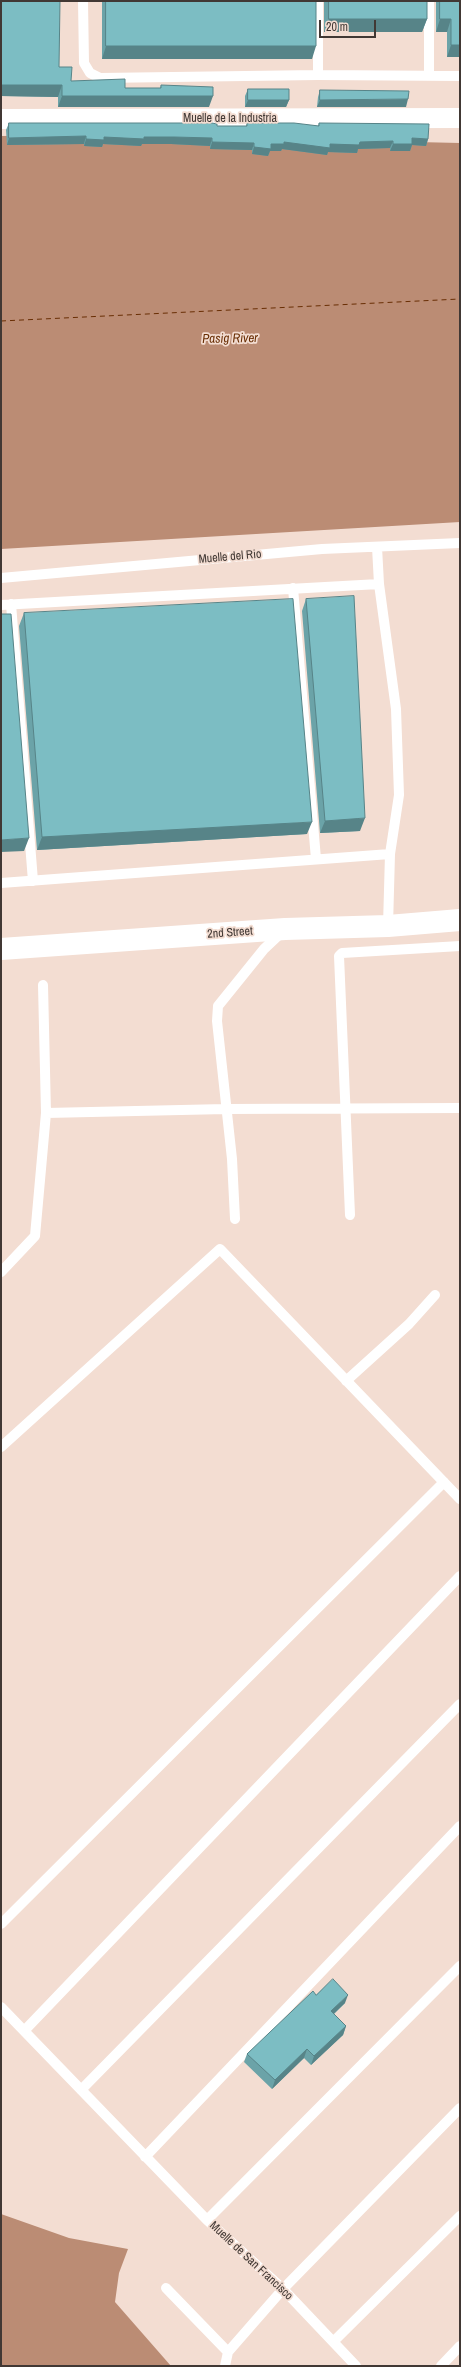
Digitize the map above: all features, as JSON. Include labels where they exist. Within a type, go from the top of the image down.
[{"type":"street","name":"Muelle de la Industria","points":[[1,119],[460,118]]},
{"type":"street","name":"2nd Street","points":[[1,949],[285,929],[388,926],[460,920]]},
{"type":"lane","points":[[83,1],[84,63],[90,73],[100,78],[318,75],[460,76]]},
{"type":"lane","points":[[318,1],[318,75]]},
{"type":"lane","points":[[429,76],[430,1]]},
{"type":"lane","name":"Muelle del Rio","points":[[1,578],[322,549],[460,543]]},
{"type":"lane","points":[[377,547],[379,584],[396,717],[399,795],[390,854],[388,926]]},
{"type":"lane","points":[[33,881],[6,604],[379,584]]},
{"type":"lane","points":[[293,588],[316,859]]},
{"type":"lane","points":[[1,883],[390,854]]},
{"type":"lane","points":[[235,1219],[217,1021],[218,1006],[264,949],[285,929]]},
{"type":"lane","points":[[350,1215],[339,956],[342,953],[460,946]]},
{"type":"lane","points":[[1,1272],[35,1236],[46,1113],[43,985]]},
{"type":"lane","points":[[46,1113],[226,1109],[460,1108]]},
{"type":"lane","points":[[1,1447],[220,1249],[460,1499]]},
{"type":"lane","points":[[346,1381],[409,1324],[435,1295]]},
{"type":"lane","points":[[1,1924],[444,1482]]},
{"type":"lane","points":[[24,2031],[460,1576]]},
{"type":"lane","points":[[82,2090],[460,1704]]},
{"type":"lane","points":[[145,2157],[460,1826]]},
{"type":"lane","points":[[207,2220],[460,1966]]},
{"type":"lane","name":"Muelle de San Francisco","points":[[1,2007],[207,2220],[283,2289],[334,2341],[356,2366]]},
{"type":"lane","points":[[226,2366],[228,2352],[283,2289],[460,2108]]},
{"type":"lane","points":[[334,2341],[460,2216]]},
{"type":"lane","points":[[166,2288],[228,2352]]},
{"type":"lane","points":[[441,2366],[460,2346]]},
{"type":"water","name":"Pasig River","points":[[110,135],[460,143],[460,522],[1,549],[1,136]]},
{"type":"water","points":[[1,2214],[69,2238],[128,2249],[119,2273],[115,2302],[171,2366],[1,2366]]},
{"type":"building","points":[[1,1],[60,1],[59,67],[72,67],[71,81],[125,79],[125,88],[161,88],[161,85],[213,87],[213,96],[62,96],[62,85],[1,85]]},
{"type":"building","points":[[106,1],[316,1],[316,46],[106,46]]},
{"type":"building","points":[[329,1],[427,1],[427,19],[329,19]]},
{"type":"building","points":[[440,1],[460,1],[460,45],[451,45],[451,19],[440,19]]},
{"type":"building","points":[[248,89],[289,89],[289,100],[248,100]]},
{"type":"building","points":[[320,90],[409,91],[408,99],[320,100]]},
{"type":"building","points":[[9,123],[212,123],[217,124],[217,126],[247,126],[247,123],[294,123],[319,126],[319,123],[429,124],[428,139],[412,138],[412,144],[393,144],[393,141],[360,142],[359,145],[330,144],[330,148],[284,142],[284,144],[271,144],[271,149],[254,147],[254,143],[212,142],[212,138],[144,137],[144,139],[104,137],[104,140],[86,139],[86,136],[9,138]]},
{"type":"building","points":[[354,596],[365,818],[325,821],[306,599]]},
{"type":"building","points":[[293,599],[312,822],[42,837],[24,613]]},
{"type":"building","points":[[1,614],[11,614],[29,838],[1,840]]},
{"type":"building","points":[[333,1979],[348,1995],[331,2011],[346,2026],[314,2056],[307,2049],[275,2080],[247,2054],[313,1991],[316,1995]]},
{"type":"ferry route","points":[[1,321],[460,299]]}]
